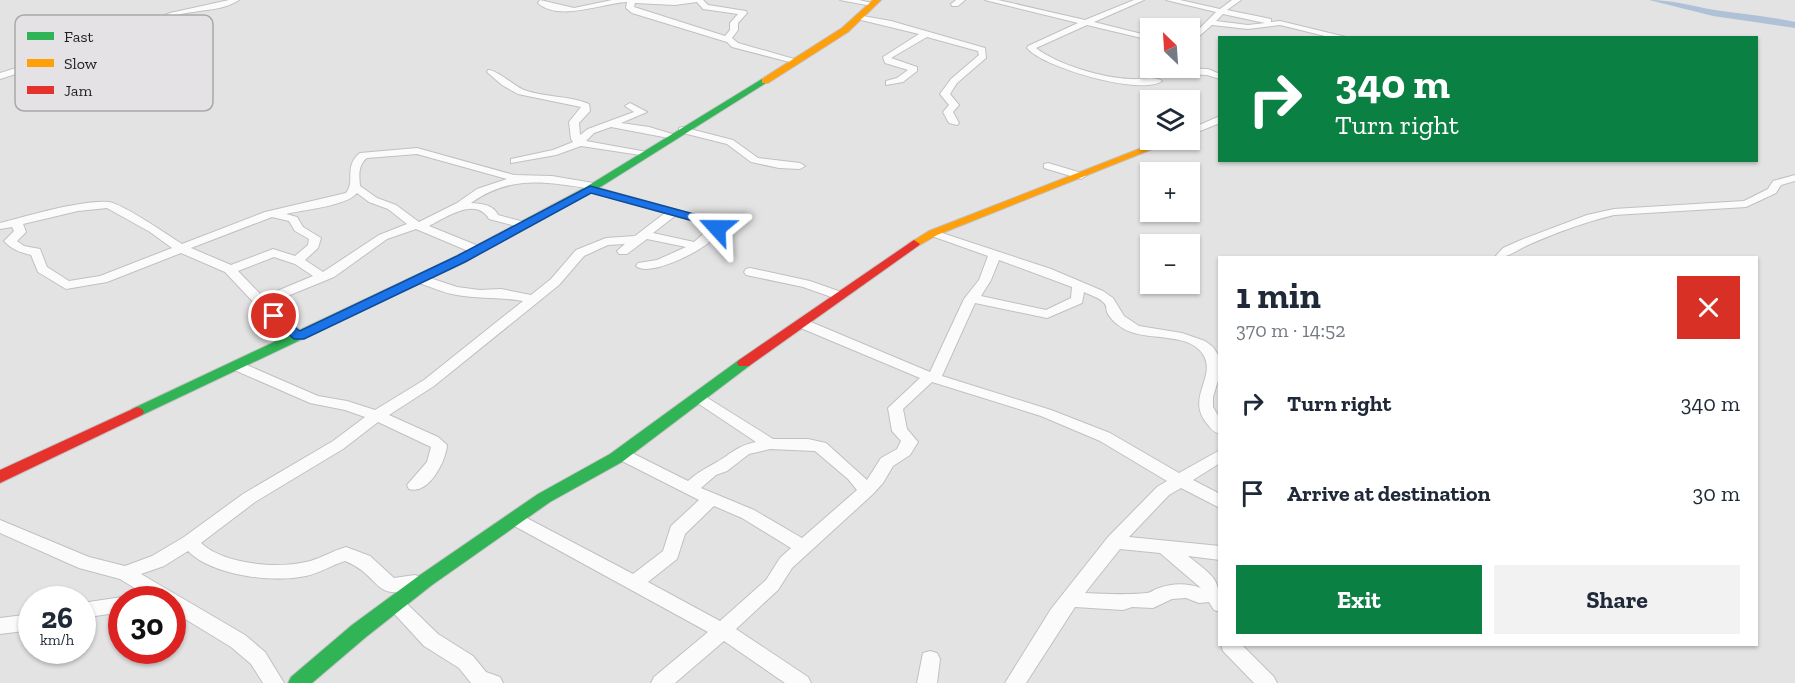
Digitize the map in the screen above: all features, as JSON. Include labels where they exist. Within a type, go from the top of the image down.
[{"type":"street","points":[[181,15],[220,7],[235,0]]},
{"type":"street","points":[[544,0],[542,3],[544,5],[574,10],[627,0],[675,3],[699,0],[706,7],[743,13],[734,23],[734,30],[729,40]]},
{"type":"street","points":[[627,0],[634,11],[690,26],[712,37],[729,40],[742,48],[797,61]]},
{"type":"street","points":[[844,0],[875,2]]},
{"type":"street","points":[[989,0],[1140,35]]},
{"type":"street","points":[[1004,3],[1019,0]]},
{"type":"street","points":[[1140,0],[1043,41],[1032,48],[1051,61],[1096,76],[1130,82],[1158,81],[1166,78]]},
{"type":"street","points":[[1170,0],[1340,36]]},
{"type":"street","points":[[1200,33],[1237,0]]},
{"type":"street","points":[[0,477],[420,279],[524,225],[592,187],[797,61],[845,30],[875,2]]},
{"type":"street","points":[[860,17],[888,22],[924,35],[982,50],[980,59],[954,81],[945,94],[954,105],[948,115],[954,123]]},
{"type":"street","points":[[1211,23],[1248,27],[1275,22]]},
{"type":"street","points":[[889,83],[900,80],[914,69],[888,61],[886,57],[924,35]]},
{"type":"street","points":[[0,76],[15,71]]},
{"type":"street","points":[[1200,71],[1218,75]]},
{"type":"street","points":[[491,72],[507,87],[542,98],[586,106],[585,111],[574,122],[577,131],[576,139],[580,142],[643,154]]},
{"type":"street","points":[[1155,90],[1153,87],[1158,81]]},
{"type":"street","points":[[514,161],[556,152],[580,142],[586,134],[642,112],[630,106]]},
{"type":"street","points":[[1200,128],[1218,121]]},
{"type":"street","points":[[609,125],[730,142],[755,160],[800,166]]},
{"type":"street","points":[[298,683],[394,603],[426,580],[549,495],[621,454],[867,275],[933,233],[1145,150]]},
{"type":"street","points":[[477,250],[418,225],[392,207],[374,200],[355,187],[352,175],[360,158],[399,152],[417,152],[522,179],[564,180],[716,225],[713,232],[671,260],[642,266]]},
{"type":"street","points":[[1048,166],[1081,176]]},
{"type":"street","points":[[1502,256],[1525,242],[1591,217],[1614,212],[1746,204],[1772,191],[1777,183],[1795,178]]},
{"type":"street","points":[[264,306],[281,294],[322,278],[378,240],[418,225],[458,206],[481,191],[522,179]]},
{"type":"street","points":[[16,222],[20,232],[10,241],[20,249],[36,252],[42,269],[66,285],[103,279],[269,214],[336,200],[350,195],[355,187]]},
{"type":"street","points":[[0,226],[78,207],[109,205],[154,230],[181,249],[230,270],[264,306],[299,337]]},
{"type":"street","points":[[458,206],[486,208],[493,217],[524,225]]},
{"type":"street","points":[[623,251],[644,237],[672,213]]},
{"type":"street","points":[[269,214],[293,219],[299,230],[316,240],[312,248],[299,257],[299,261]]},
{"type":"street","points":[[933,233],[1078,285],[1110,302],[1118,317],[1134,328],[1171,334],[1195,342],[1208,350],[1213,374],[1206,390],[1206,412],[1208,418],[1218,427]]},
{"type":"street","points":[[125,573],[158,561],[190,542],[249,498],[338,446],[377,416],[429,383],[555,282],[576,257],[590,247],[616,240],[644,237],[695,246]]},
{"type":"street","points":[[230,270],[273,253],[299,261],[322,278]]},
{"type":"street","points":[[661,683],[706,646],[712,627],[772,585],[786,563],[866,491],[877,479],[887,462],[905,451],[904,447],[909,442],[900,431],[895,408],[932,377],[965,306],[985,280],[995,254]]},
{"type":"street","points":[[750,272],[806,284],[840,296]]},
{"type":"street","points":[[420,279],[455,291],[480,294],[501,293],[533,299]]},
{"type":"street","points":[[972,299],[1047,314],[1077,300],[1078,285]]},
{"type":"street","points":[[801,323],[932,377],[1046,413],[1105,437],[1218,501]]},
{"type":"street","points":[[237,366],[324,404],[347,406],[377,416],[438,446],[439,453],[432,469],[415,485]]},
{"type":"street","points":[[698,397],[770,444]]},
{"type":"street","points":[[688,489],[710,471],[721,467],[744,450],[780,442],[790,445],[816,445],[822,448],[857,476],[866,491]]},
{"type":"street","points":[[621,454],[688,489],[748,514],[804,548]]},
{"type":"street","points":[[1015,683],[1058,614],[1114,542],[1163,491],[1218,455]]},
{"type":"street","points":[[635,583],[671,554],[677,531],[712,498]]},
{"type":"street","points":[[515,519],[756,651],[801,683]]},
{"type":"street","points":[[0,526],[85,563],[125,573],[146,586]]},
{"type":"street","points":[[190,542],[200,552],[221,562],[264,572],[303,569],[346,554],[364,561],[390,586],[426,580]]},
{"type":"street","points":[[1114,542],[1218,553]]},
{"type":"street","points":[[1163,546],[1204,580],[1217,599]]},
{"type":"street","points":[[1071,599],[1123,603],[1132,600],[1153,601],[1162,594],[1188,591],[1199,596],[1217,599]]},
{"type":"street","points":[[394,603],[431,640],[466,663],[480,679],[493,683]]},
{"type":"street","points":[[186,611],[238,641],[258,658],[274,683]]},
{"type":"street","points":[[0,626],[18,624]]},
{"type":"street","points":[[1231,646],[1267,683]]},
{"type":"street","points":[[927,683],[930,659]]},
{"type":"waterway","points":[[1654,0],[1713,13],[1795,25]]},
{"type":"traffic: fast","points":[[137,412],[461,259],[590,189],[765,81]]},
{"type":"traffic: fast","points":[[298,683],[359,631],[426,580],[544,498],[616,458],[744,363]]},
{"type":"traffic: slow","points":[[765,81],[845,30],[877,0]]},
{"type":"traffic: slow","points":[[914,244],[933,233],[1145,150]]},
{"type":"traffic: jam","points":[[744,363],[914,244]]},
{"type":"traffic: jam","points":[[0,477],[137,412]]},
{"type":"route","points":[[274,316],[299,337],[461,259],[590,189],[712,223],[717,228]]}]
